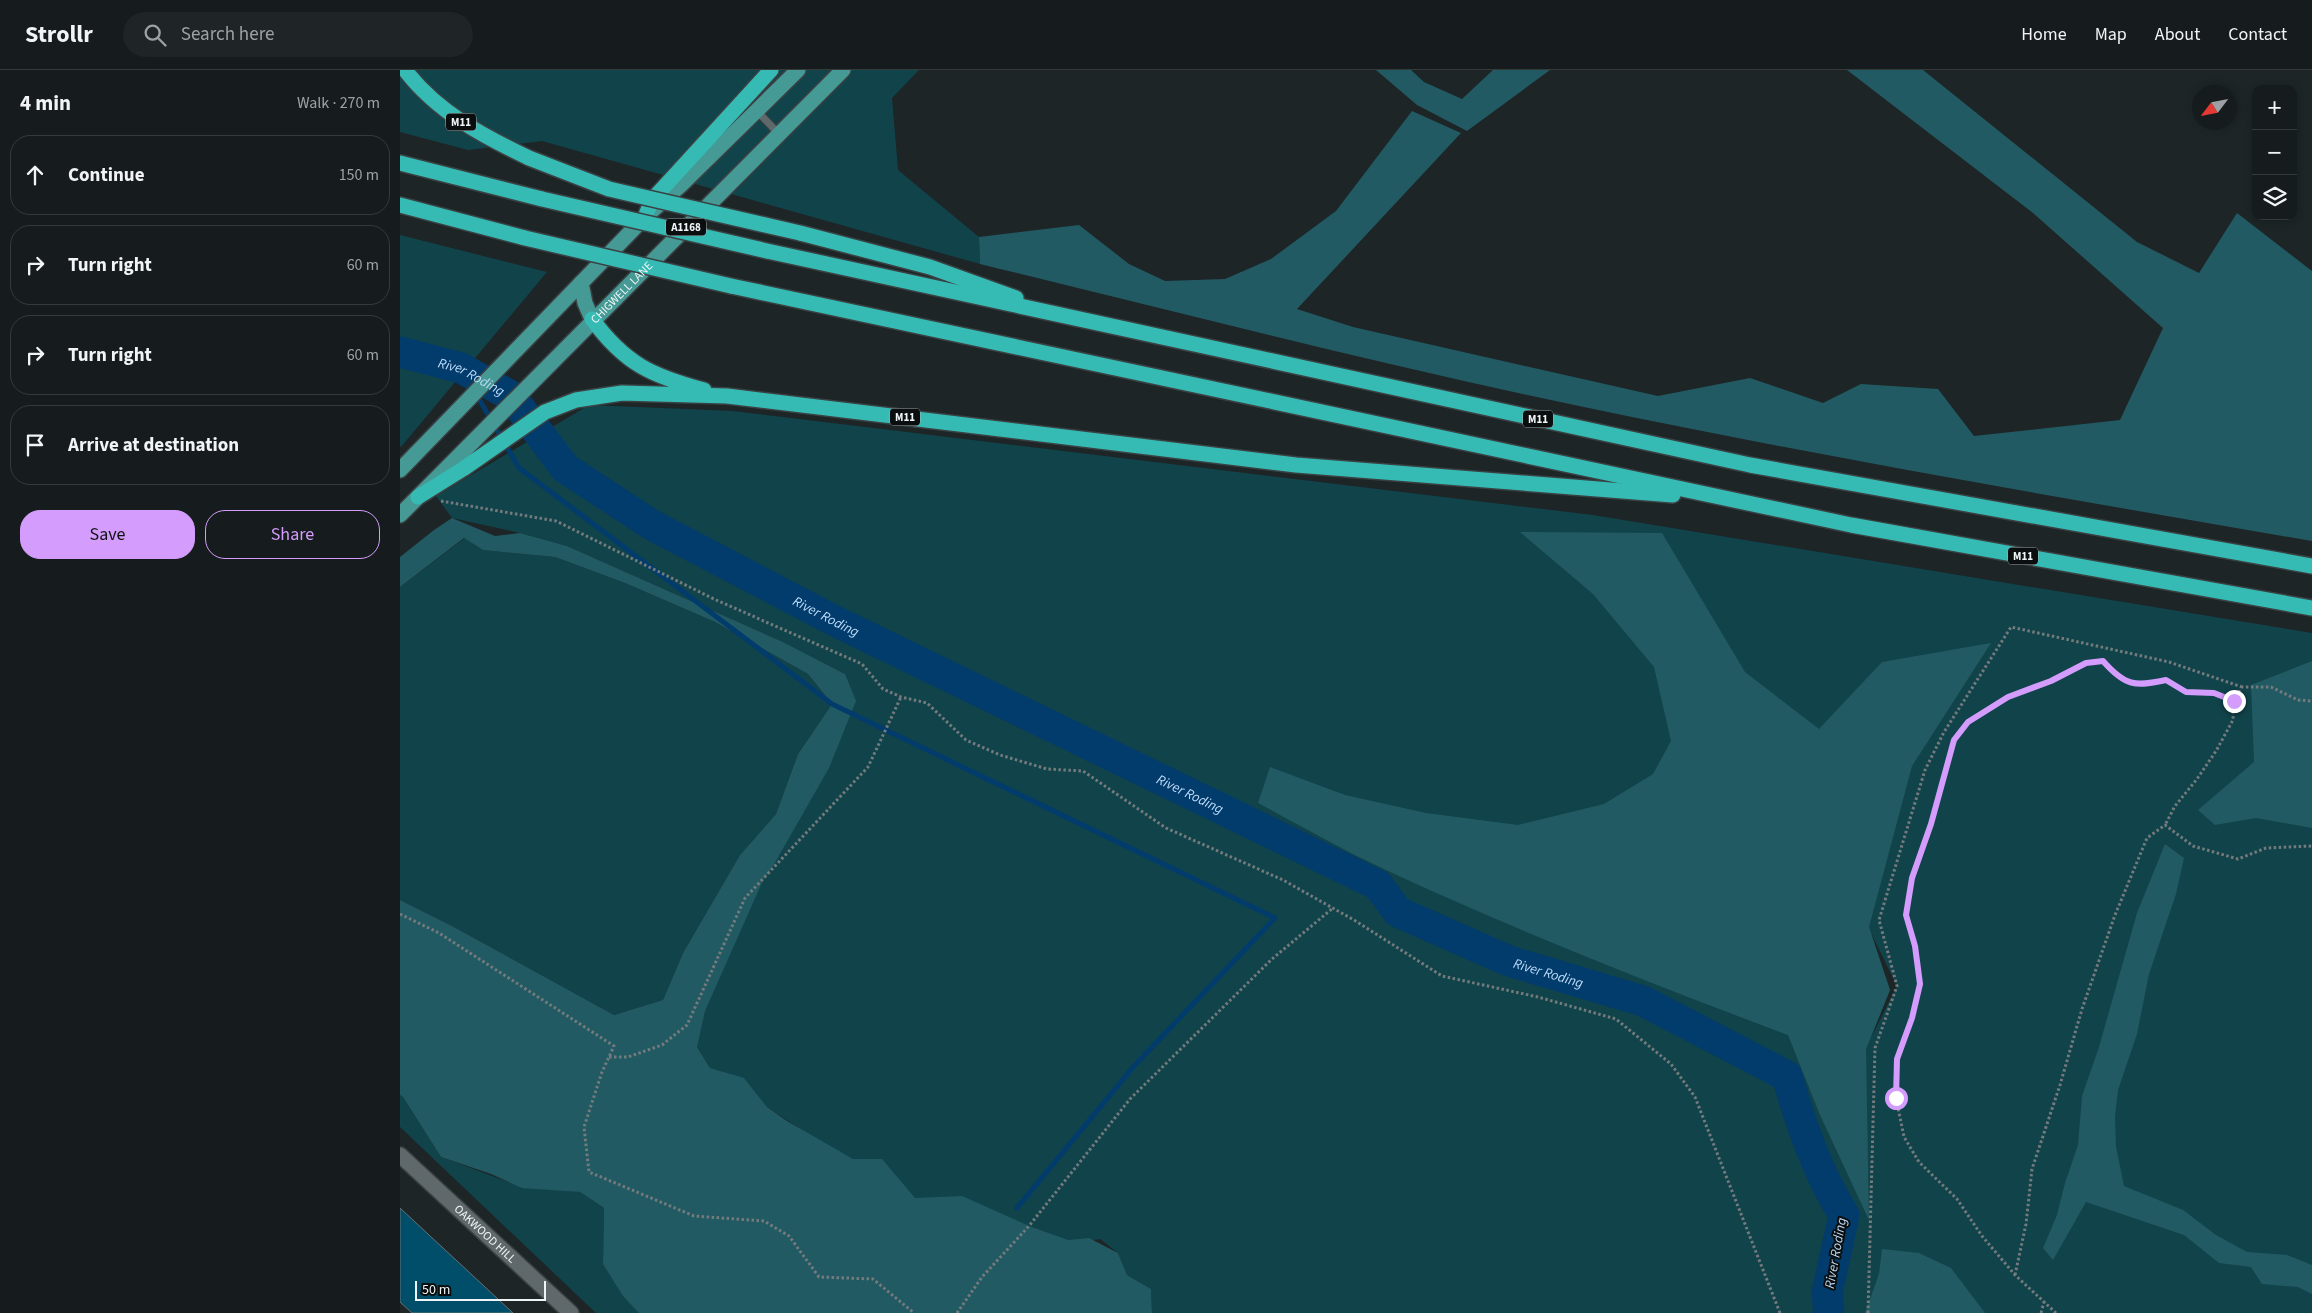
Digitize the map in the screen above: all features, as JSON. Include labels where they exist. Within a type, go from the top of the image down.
[{"type":"highway","name":"M11","points":[[405,70],[427,94],[462,122],[529,158],[610,189],[800,233],[930,267],[1072,318]]},
{"type":"highway","points":[[645,217],[652,200],[771,70]]},
{"type":"highway","name":"M11","points":[[400,163],[542,199],[767,251],[1750,465],[2312,566]]},
{"type":"highway","name":"M11","points":[[400,205],[525,238],[731,286],[1735,500],[1851,524],[2312,608]]},
{"type":"highway","name":"M11","points":[[592,320],[603,334],[632,362],[645,370],[677,382],[727,396]]},
{"type":"highway","name":"M11","points":[[418,497],[545,412],[576,400],[622,393],[727,396],[1296,465],[1735,500]]},
{"type":"main road","name":"A1168","points":[[400,470],[468,402],[645,217],[798,70]]},
{"type":"main road","name":"CHIGWELL LANE","points":[[400,515],[592,320],[780,135],[843,70]]},
{"type":"main road","points":[[581,283],[585,304],[592,320]]},
{"type":"street","name":"OAKWOOD HILL","points":[[400,1155],[571,1313]]},
{"type":"lane","points":[[757,111],[780,135]]},
{"type":"path","points":[[418,497],[556,521],[716,600],[862,664],[883,689],[901,697],[927,703],[966,740],[1000,755],[1047,768],[1083,771],[1166,828],[1283,880],[1333,908],[1442,976],[1538,997],[1616,1020],[1671,1064],[1695,1097],[1780,1313]]},
{"type":"path","points":[[1868,1313],[1875,1048],[1897,986],[1879,920],[1925,770],[1944,732],[2011,627],[2169,662],[2242,687],[2271,687],[2298,700],[2312,701]]},
{"type":"path","points":[[2056,1313],[2016,1275],[1982,1236],[1957,1199],[1919,1162],[1904,1137],[1896,1098],[1897,1059],[1912,1018],[1920,984],[1915,946],[1906,915],[1912,878],[1931,824],[1954,740],[1968,722],[2008,697],[2051,681],[2086,663],[2103,661],[2117,677],[2140,686],[2166,680],[2186,692],[2214,693],[2234,701]]},
{"type":"path","points":[[2016,1275],[2026,1224],[2032,1169],[2060,1085],[2082,1009],[2115,915],[2147,838],[2165,825],[2175,806],[2197,779],[2216,751],[2233,720],[2234,701],[2242,687]]},
{"type":"path","points":[[610,1057],[628,1056],[662,1046],[687,1025],[745,898],[868,767],[901,697]]},
{"type":"path","points":[[2165,825],[2193,846],[2238,859],[2266,848],[2312,846]]},
{"type":"path","points":[[957,1313],[982,1277],[1029,1226],[1130,1099],[1272,959],[1333,908]]},
{"type":"path","points":[[400,914],[439,933],[614,1046],[602,1072],[584,1127],[589,1172],[694,1216],[764,1221],[789,1236],[819,1276],[873,1279],[914,1313]]},
{"type":"path","points":[[2041,1313],[2044,1302]]},
{"type":"shaded area","points":[[400,70],[919,70],[892,98],[898,170],[979,237],[980,264],[542,141],[468,150],[400,132]]},
{"type":"shaded area","points":[[1376,70],[1411,70],[1424,82],[1462,99],[1493,70],[1550,70],[1467,131],[1417,105]]},
{"type":"shaded area","points":[[1847,70],[1923,70],[2137,242],[2199,273],[2237,213],[2312,271],[2312,541],[1887,466],[1550,400],[1305,344],[980,264],[979,237],[1079,225],[1129,264],[1165,281],[1225,279],[1271,259],[1336,211],[1412,111],[1461,133],[1297,309],[1353,327],[1658,396],[1750,378],[1823,403],[1861,384],[1938,389],[1974,436],[2120,420],[2163,328],[2033,213]]},
{"type":"shaded area","points":[[400,235],[547,272],[401,447],[400,446]]},
{"type":"shaded area","points":[[589,405],[733,411],[1593,515],[2312,633],[2312,1313],[1152,1313],[1151,1289],[1127,1275],[1118,1253],[1100,1239],[1066,1244],[908,1200],[767,1107],[744,1079],[710,1068],[697,1047],[702,995],[764,878],[845,674],[783,642],[567,546],[520,533],[452,518],[436,496]],"holes":[[[1871,933],[1897,986],[1871,1038],[1890,990]]]},
{"type":"shaded area","points":[[452,518],[495,536],[520,533],[567,546],[783,642],[845,674],[856,701],[829,768],[769,873],[764,878],[705,1011],[697,1047],[710,1068],[744,1078],[767,1107],[787,1121],[853,1159],[882,1159],[915,1198],[962,1196],[1029,1226],[1068,1240],[1089,1238],[1118,1253],[1127,1275],[1151,1289],[1152,1313],[639,1313],[623,1296],[603,1264],[604,1208],[580,1192],[522,1188],[491,1174],[441,1157],[400,1095],[400,900],[452,926],[614,1015],[663,1000],[683,953],[740,855],[776,814],[798,754],[832,704],[808,674],[715,622],[625,583],[555,557],[483,550],[464,538],[400,587],[400,557]]},
{"type":"shaded area","points":[[1520,532],[1662,533],[1745,672],[1819,729],[1882,662],[1991,643],[1912,766],[1869,927],[1890,990],[1866,1049],[1869,1220],[1820,1115],[1788,1035],[1535,936],[1435,893],[1338,846],[1258,803],[1270,767],[1345,795],[1426,813],[1518,825],[1604,804],[1653,774],[1671,741],[1654,667],[1593,594]]},
{"type":"shaded area","points":[[465,538],[483,550],[555,557],[625,583],[715,622],[808,674],[832,704],[798,754],[776,814],[740,855],[683,953],[663,1000],[614,1015],[452,926],[400,900],[400,587]]},
{"type":"shaded area","points":[[2312,661],[2312,828],[2256,818],[2215,825],[2198,810],[2254,762],[2251,685]]},
{"type":"shaded area","points":[[2165,844],[2184,858],[2176,894],[2149,974],[2137,1034],[2118,1090],[2115,1116],[2116,1147],[2124,1186],[2183,1210],[2216,1235],[2247,1252],[2287,1255],[2312,1265],[2312,1294],[2298,1287],[2262,1284],[2251,1267],[2219,1263],[2184,1235],[2086,1202],[2053,1260],[2043,1248],[2057,1215],[2065,1183],[2078,1145],[2082,1096],[2099,1047],[2137,913]]},
{"type":"shaded area","points":[[400,1095],[441,1157],[514,1184],[580,1192],[604,1208],[603,1264],[643,1313],[596,1313],[400,1127]]},
{"type":"shaded area","points":[[1882,1249],[1919,1253],[1951,1268],[1985,1313],[1865,1313],[1879,1274]]},
{"type":"building","points":[[400,1208],[513,1313],[412,1313],[400,1302]]},
{"type":"waterway","name":"River Roding","points":[[400,352],[461,368],[511,396],[565,468],[652,525],[835,621],[1378,885],[1398,912],[1509,961],[1643,1001],[1787,1076],[1818,1165],[1844,1215],[1827,1293],[1829,1313]]},
{"type":"waterway","points":[[461,368],[519,468],[832,704],[1275,918],[1134,1066],[1017,1208]]},
{"type":"route","points":[[1896,1098],[1897,1059],[1912,1018],[1920,984],[1915,946],[1906,915],[1912,878],[1943,786],[1954,740],[1968,722],[2008,697],[2051,681],[2086,663],[2103,661],[2117,677],[2140,686],[2166,680],[2186,692],[2214,693],[2234,701]]}]
